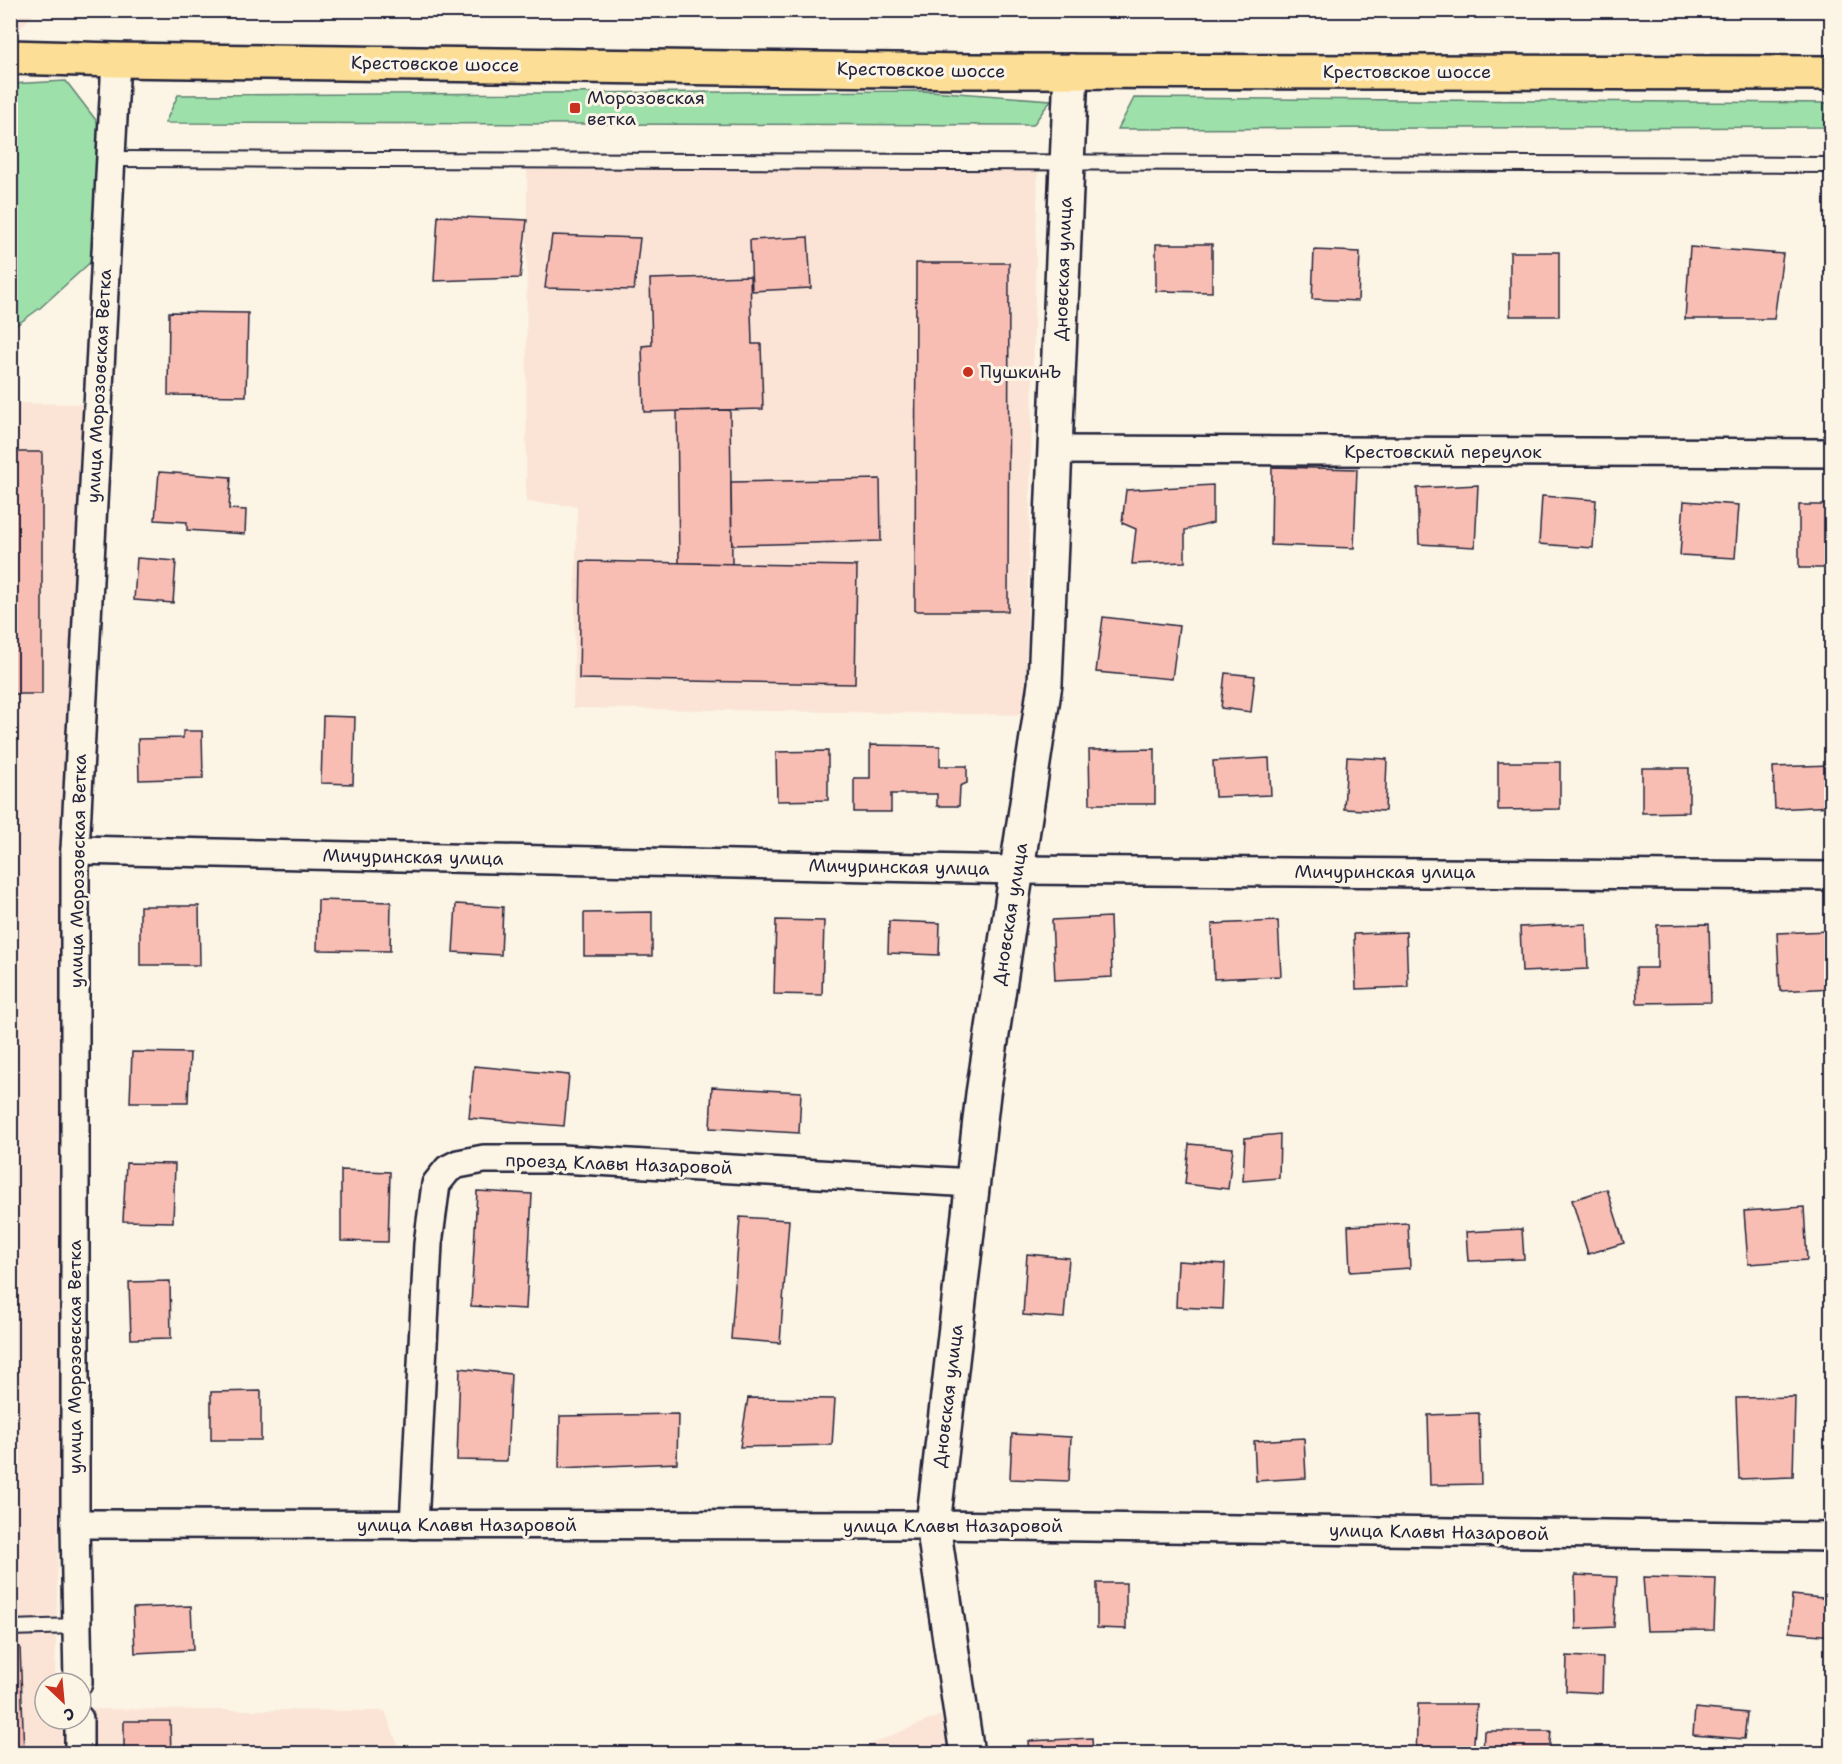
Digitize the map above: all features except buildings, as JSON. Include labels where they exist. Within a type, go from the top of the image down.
[{"type":"main road","name":"Крестовское шоссе","points":[[10,57],[1071,71],[1832,74]]},
{"type":"street","name":"улица Морозовская Ветка","points":[[78,1671],[75,1524],[75,850],[116,60]]},
{"type":"street","name":"Дновская улица","points":[[967,1754],[933,1525],[982,1094],[1045,684],[1071,71]]},
{"type":"street","name":"Крестовский переулок","points":[[1055,450],[1832,453]]},
{"type":"street","name":"Мичуринская улица","points":[[75,850],[1017,870],[1832,876]]},
{"type":"street","name":"проезд Клавы Назаровой","points":[[414,1525],[428,1244],[436,1184],[448,1168],[484,1159],[561,1159],[972,1183]]},
{"type":"street","name":"улица Клавы Назаровой","points":[[75,1524],[933,1525],[1832,1537]]},
{"type":"street","points":[[79,1731],[79,1754]]},
{"type":"lane","points":[[111,159],[1832,165]]},
{"type":"lane","points":[[10,1628],[77,1626]]},
{"type":"shaded area","points":[[10,11],[36,11],[11,38]]},
{"type":"shaded area","points":[[527,163],[1038,166],[1025,715],[573,708],[577,506],[526,502]]},
{"type":"shaded area","points":[[11,403],[84,404],[55,1671],[33,1671],[33,1731],[93,1731],[93,1709],[385,1711],[401,1753],[11,1754]]},
{"type":"shaded area","points":[[941,1715],[948,1753],[849,1753]]},
{"type":"green space","points":[[66,81],[102,128],[94,259],[40,308],[11,329],[10,84]]},
{"type":"green space","points":[[930,91],[1051,100],[1033,125],[165,123],[178,95]]},
{"type":"green space","points":[[1134,98],[1831,103],[1832,127],[1118,129]]},
{"type":"place","name":"Морозовская ветка","points":[[575,108]]},
{"type":"place","name":"ПушкинЪ","points":[[968,372]]}]
